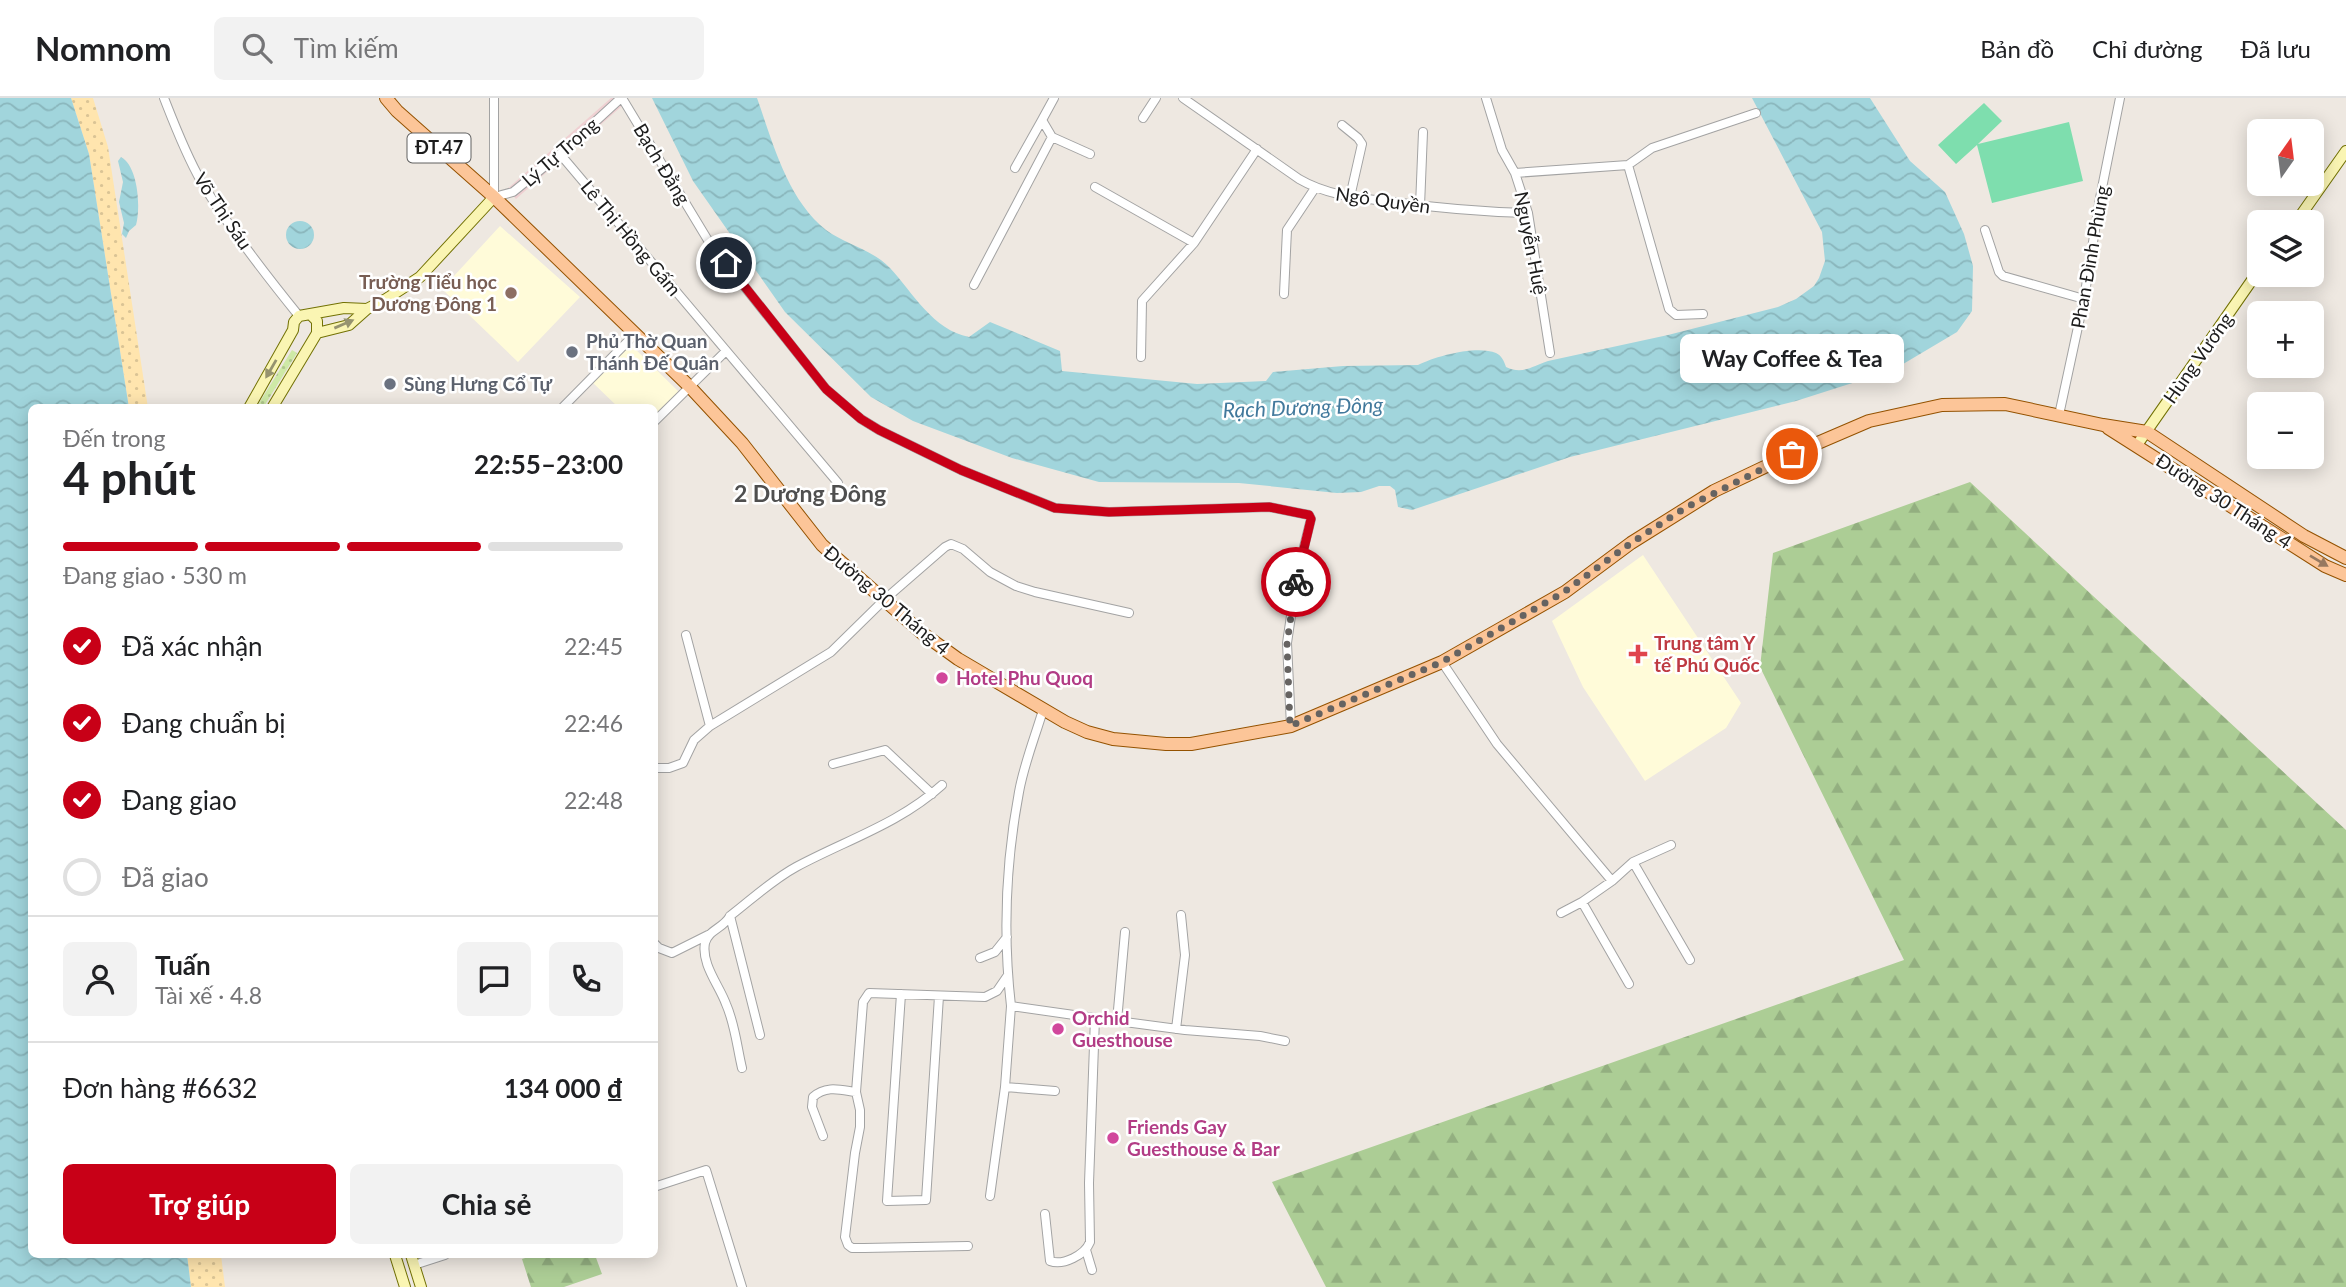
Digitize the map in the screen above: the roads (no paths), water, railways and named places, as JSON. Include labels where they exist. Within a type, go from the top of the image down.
[{"type":"main road","name":"Đường 30 Tháng 4","points":[[386,98],[397,111],[494,197],[690,387],[757,460],[822,545],[922,633],[958,659],[1043,710],[1100,736],[1166,744],[1191,744],[1290,726],[1442,662],[1564,592],[1685,508],[1792,454],[1869,421],[1942,405],[2005,404],[2147,432],[2304,536],[2346,558]]},
{"type":"main road","points":[[2304,210],[2346,151]]},
{"type":"main road","points":[[293,330],[302,339],[349,325],[367,309],[420,277],[494,197]]},
{"type":"main road","name":"Hùng Vương","points":[[2137,446],[2247,287]]},
{"type":"main road","points":[[251,404],[299,316],[344,308],[367,309]]},
{"type":"main road","points":[[274,404],[315,335],[317,321],[311,315]]},
{"type":"main road","name":"Đường 30 Tháng 4","points":[[2104,425],[2325,566],[2346,575]]},
{"type":"main road","points":[[2242,513],[2250,500]]},
{"type":"main road","points":[[396,1258],[404,1287]]},
{"type":"main road","points":[[412,1260],[421,1287]]},
{"type":"street","name":"Võ Thị Sáu","points":[[164,98],[201,182],[270,281],[299,316]]},
{"type":"street","points":[[494,98],[494,197]]},
{"type":"street","name":"Lý Tự Trọng","points":[[494,197],[513,192],[621,98]]},
{"type":"street","name":"Bạch Đằng","points":[[621,98],[709,242],[826,389],[861,419],[879,430],[961,470],[1055,508],[1109,512],[1269,507],[1309,515],[1311,519],[1297,575],[1287,643],[1290,726]]},
{"type":"street","points":[[1015,168],[1055,98]]},
{"type":"street","points":[[1143,118],[1156,98]]},
{"type":"street","name":"Ngô Quyền","points":[[1182,98],[1315,188],[1350,197],[1420,206],[1528,213]]},
{"type":"street","name":"Nguyễn Huệ","points":[[1486,98],[1502,150],[1515,173],[1528,213],[1550,353]]},
{"type":"street","name":"Phan Đình Phùng","points":[[2059,415],[2084,299],[2120,98]]},
{"type":"street","points":[[1515,173],[1628,165],[1652,148],[1756,113]]},
{"type":"street","points":[[1042,120],[1052,136],[1090,154]]},
{"type":"street","points":[[1342,125],[1361,141],[1350,197]]},
{"type":"street","points":[[1420,206],[1423,132]]},
{"type":"street","points":[[974,285],[1052,136]]},
{"type":"street","points":[[1141,357],[1142,301],[1194,243],[1256,149]]},
{"type":"street","name":"Lê Thị Hồng Gấm","points":[[559,154],[838,483]]},
{"type":"street","points":[[1628,165],[1669,309],[1676,315],[1703,314]]},
{"type":"street","points":[[1095,187],[1194,243]]},
{"type":"street","points":[[1284,294],[1287,230],[1315,188]]},
{"type":"street","points":[[1985,230],[1999,272],[2003,276],[2084,299]]},
{"type":"street","points":[[566,404],[635,334]]},
{"type":"street","points":[[658,418],[726,352]]},
{"type":"street","points":[[658,768],[669,768],[683,763],[694,740],[710,726],[831,652],[884,600],[951,544],[963,549],[990,572],[1016,586],[1129,612]]},
{"type":"street","points":[[686,635],[710,726]]},
{"type":"street","points":[[1442,662],[1497,744],[1612,881]]},
{"type":"street","points":[[990,1196],[1005,1087],[1011,1006],[1007,937],[1010,848],[1019,790],[1043,710]]},
{"type":"street","points":[[833,764],[885,750],[932,794]]},
{"type":"street","points":[[658,947],[672,953],[708,935],[726,924],[730,916],[794,868],[872,832],[942,785]]},
{"type":"street","points":[[1561,913],[1612,881],[1633,862],[1671,845]]},
{"type":"street","points":[[1633,862],[1690,960]]},
{"type":"street","points":[[1582,902],[1629,985]]},
{"type":"street","points":[[1177,1029],[1185,955],[1181,915]]},
{"type":"street","points":[[730,916],[760,1035]]},
{"type":"street","points":[[1117,1021],[1125,932]]},
{"type":"street","points":[[708,935],[705,957],[727,1005],[742,1068]]},
{"type":"street","points":[[980,958],[995,952],[1007,937]]},
{"type":"street","points":[[968,1246],[852,1248],[848,1245],[845,1237],[860,1127],[856,1092],[863,1002],[869,993],[985,997],[997,991],[1008,975]]},
{"type":"street","points":[[901,994],[887,1201],[926,1200],[939,996]]},
{"type":"street","points":[[1011,1006],[1285,1041]]},
{"type":"street","points":[[1045,1214],[1050,1261],[1057,1263],[1086,1250],[1090,1242],[1089,1183],[1096,1017]]},
{"type":"street","points":[[1005,1087],[1055,1091]]},
{"type":"street","points":[[824,1136],[812,1107],[813,1097],[829,1089],[856,1092]]},
{"type":"street","points":[[658,1186],[706,1170],[742,1287]]},
{"type":"street","points":[[1086,1250],[1092,1270]]},
{"type":"water","points":[[0,98],[71,98],[89,154],[128,404],[28,404],[28,1258],[187,1258],[191,1287],[0,1287]]},
{"type":"water","name":"Rạch Dương Đông","points":[[652,98],[757,98],[791,186],[812,217],[826,230],[883,262],[934,319],[945,327],[969,337],[990,322],[1060,351],[1062,371],[1197,384],[1266,381],[1273,372],[1343,366],[1418,365],[1446,355],[1478,350],[1496,353],[1506,367],[1523,370],[1548,361],[1668,335],[1778,307],[1796,299],[1814,286],[1819,278],[1825,261],[1822,232],[1752,98],[1870,98],[1910,161],[1945,192],[1964,234],[1973,266],[1972,311],[1957,332],[1893,370],[1796,401],[1570,457],[1412,510],[1398,507],[1395,490],[1390,486],[1379,486],[1361,492],[1337,493],[1239,483],[1099,482],[1012,458],[913,421],[871,397],[785,312],[693,181]]},
{"type":"water","points":[[121,157],[127,162],[135,178],[138,198],[136,225],[126,238],[122,234],[124,223],[119,202],[123,182],[118,161]]},
{"type":"water","points":[[300,221],[310,225],[314,235],[310,245],[300,249],[290,245],[286,235],[290,225]]},
{"type":"place","name":"Trường Tiểu học Dương Đông 1","points":[[511,293]]},
{"type":"place","name":"Phủ Thờ Quan Thánh Đế Quân","points":[[572,352]]},
{"type":"place","name":"Sùng Hưng Cổ Tự","points":[[390,384]]},
{"type":"place","name":"Way Coffee & Tea","points":[[1792,454]]},
{"type":"place","name":"Trung tâm Y tế Phú Quốc","points":[[1638,654]]},
{"type":"place","name":"Hotel Phu Quoq","points":[[942,678]]},
{"type":"place","name":"Orchid Guesthouse","points":[[1058,1029]]},
{"type":"place","name":"Friends Gay Guesthouse & Bar","points":[[1113,1138]]},
{"type":"district","name":"2 Dương Đông","points":[[810,494]]}]
